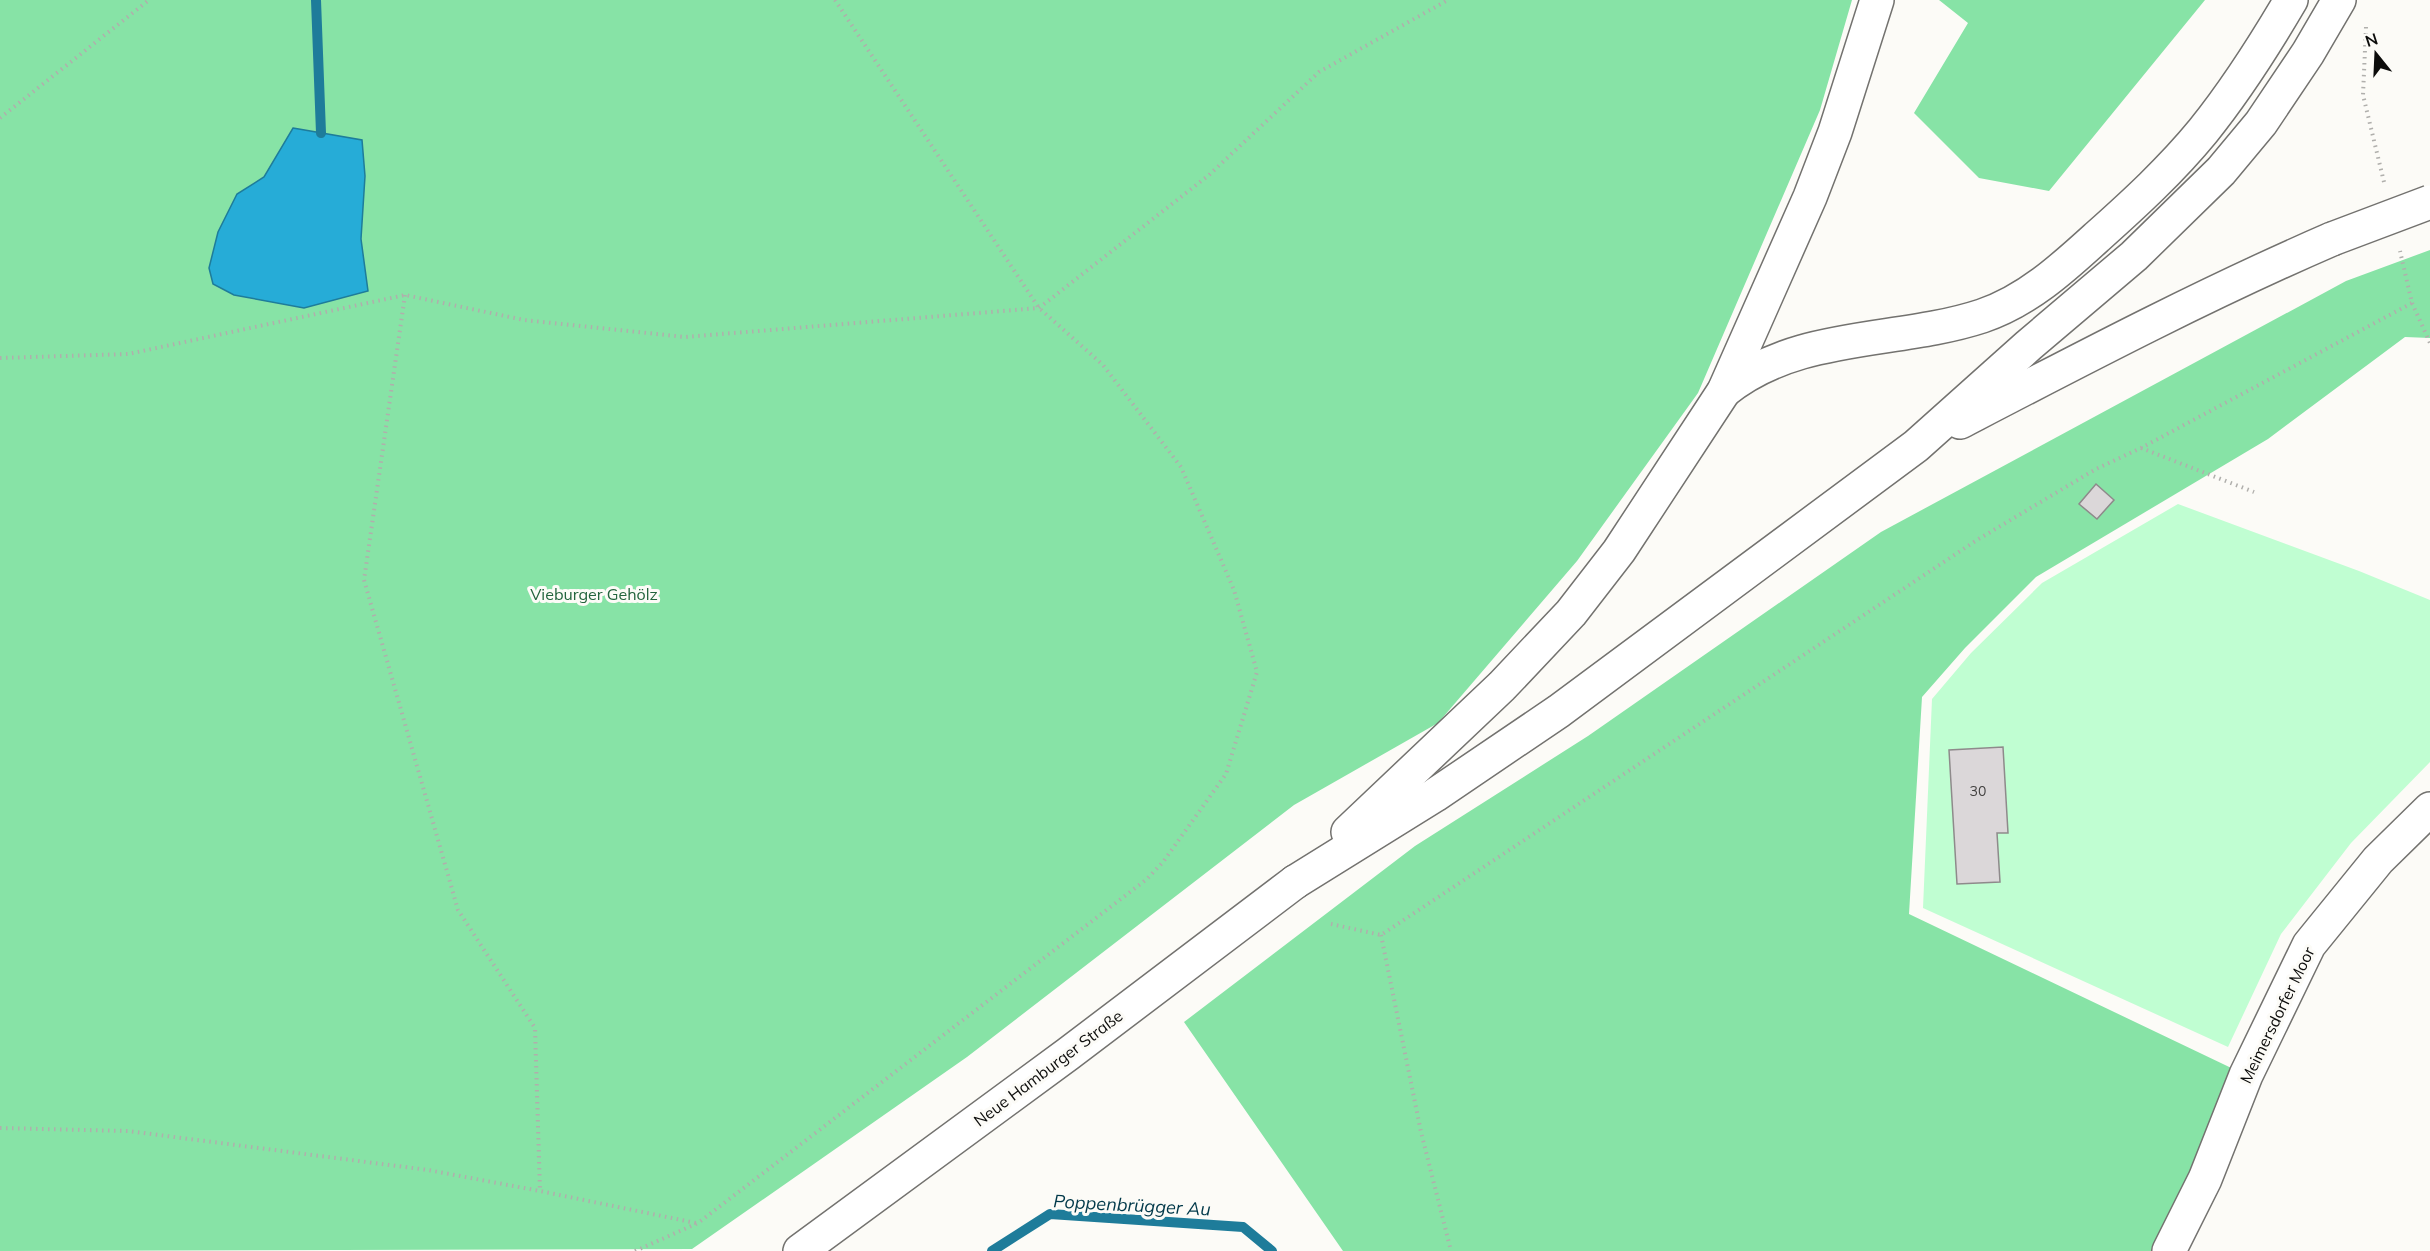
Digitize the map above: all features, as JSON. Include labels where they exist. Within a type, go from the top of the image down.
[{"type":"main road","points":[[1295,882],[1503,686],[1571,613],[1619,551],[1724,391],[1822,165],[1856,73],[1877,0]]},
{"type":"main road","points":[[1724,391],[1753,371],[1817,347],[1927,329],[1983,316],[2008,305],[2036,288],[2074,258],[2129,208],[2202,132],[2241,80],[2291,0]]},
{"type":"main road","points":[[1295,882],[1436,795],[1559,711],[1916,446],[2029,345],[2134,256],[2220,171],[2352,8]]},
{"type":"main road","points":[[1916,446],[2144,327],[2246,277],[2332,239],[2430,202]]},
{"type":"main road","name":"Meimersdorfer Moor","points":[[2169,1251],[2205,1179],[2246,1075],[2309,945],[2378,860],[2430,810]]},
{"type":"main road","name":"Neue Hamburger Straße","points":[[800,1251],[1068,1054],[1295,882]]},
{"type":"path","points":[[0,118],[149,0]]},
{"type":"path","points":[[635,1251],[698,1223],[1147,879],[1163,862],[1226,774],[1257,672],[1234,590],[1181,467],[1103,365],[1039,308],[835,0]]},
{"type":"path","points":[[0,358],[128,354],[405,295],[524,320],[685,337],[1039,308],[1209,175],[1319,72],[1448,0]]},
{"type":"path","points":[[2352,8],[2363,95],[2385,188]]},
{"type":"path","points":[[2399,246],[2412,303],[2430,343]]},
{"type":"path","points":[[405,295],[364,580],[458,910],[535,1029],[540,1191]]},
{"type":"path","points":[[1331,924],[1381,935],[1977,540],[2096,469],[2142,448],[2412,303]]},
{"type":"path","points":[[2142,448],[2254,492]]},
{"type":"path","points":[[1381,935],[1421,1132],[1451,1251]]},
{"type":"path","points":[[0,1128],[128,1131],[428,1170],[698,1223]]},
{"type":"green space","name":"Vieburger Gehölz","points":[[0,0],[1852,0],[1820,110],[1698,393],[1577,561],[1438,723],[1294,805],[967,1057],[692,1249],[0,1251]]},
{"type":"green space","points":[[1939,0],[2205,0],[2049,191],[1979,178],[1914,113],[1968,23]]},
{"type":"green space","points":[[2430,250],[2430,338],[2405,337],[2268,439],[2036,577],[1965,648],[1922,697],[1909,914],[2246,1075],[2169,1251],[1343,1251],[1184,1022],[1415,846],[1588,736],[1881,532],[2346,281]]},
{"type":"green space","points":[[2178,504],[2359,571],[2430,600],[2430,762],[2351,843],[2281,934],[2228,1047],[1923,908],[1932,699],[1971,653],[2042,583]]},
{"type":"water","points":[[293,128],[362,140],[365,176],[361,239],[368,291],[304,308],[234,295],[213,284],[209,268],[218,232],[237,194],[264,177]]},
{"type":"building","points":[[2096,484],[2114,500],[2097,519],[2079,504]]},
{"type":"building","points":[[2003,747],[2008,833],[1997,833],[2000,882],[1957,884],[1949,750]]},
{"type":"waterway","points":[[316,0],[321,133]]},
{"type":"waterway","name":"Poppenbrügger Au","points":[[992,1251],[1050,1214],[1243,1227],[1272,1251]]}]
